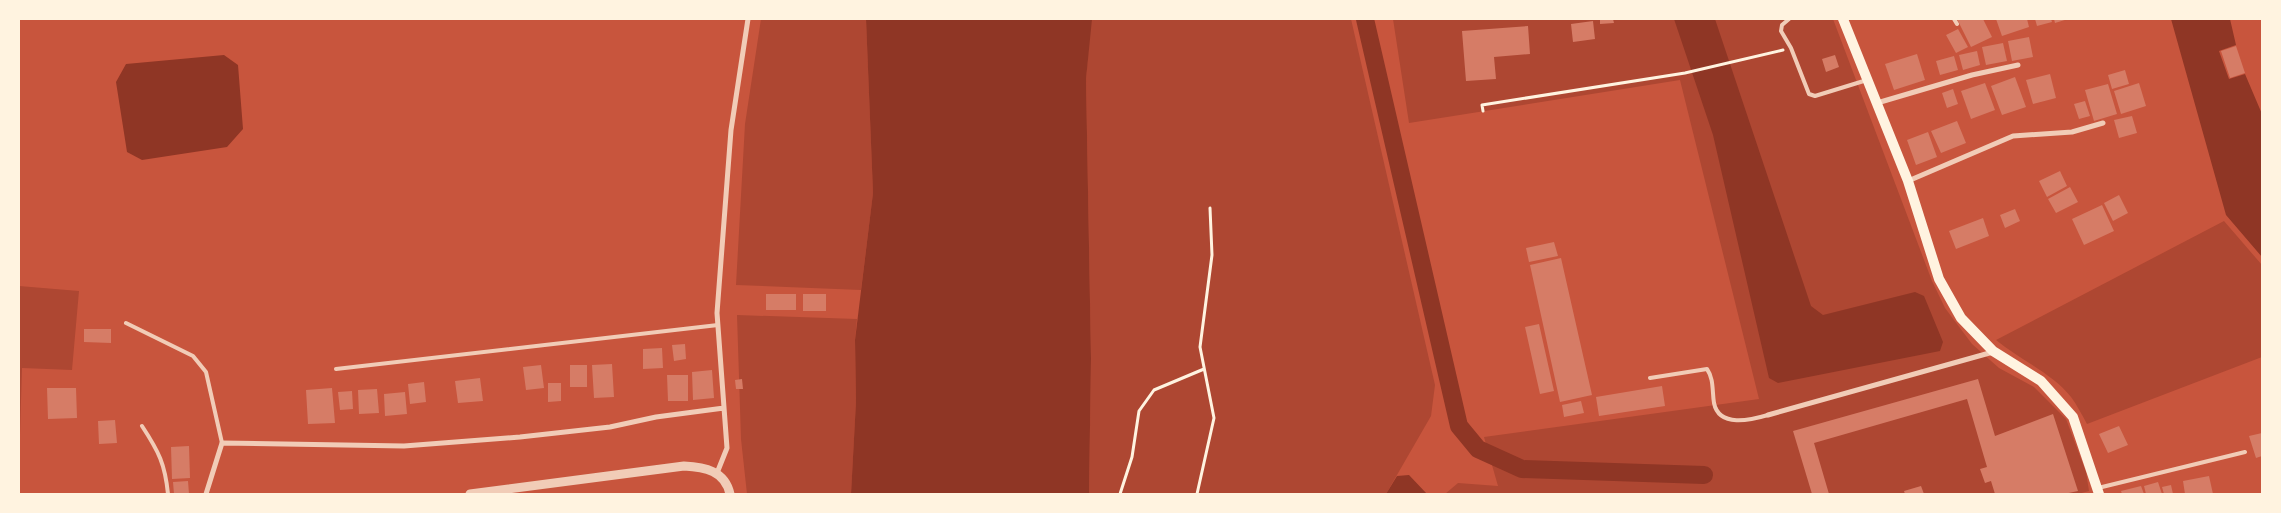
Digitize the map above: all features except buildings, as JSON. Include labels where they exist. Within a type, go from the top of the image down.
[{"type":"main road","points":[[1843,19],[1908,181],[1939,279],[1960,318],[1993,352],[2041,381],[2073,417],[2099,491]]},
{"type":"street","points":[[717,473],[726,448],[718,325],[731,130],[748,19]]},
{"type":"street","points":[[1876,103],[1972,75],[2018,65]]},
{"type":"street","points":[[1908,181],[2013,136],[2072,132],[2103,123]]},
{"type":"street","points":[[1768,415],[1993,352]]},
{"type":"street","points":[[206,494],[222,443],[404,446],[520,437],[610,427],[656,417],[724,408]]},
{"type":"street","points":[[470,494],[684,466],[701,467],[717,473],[724,480],[730,494]]},
{"type":"lane","points":[[1789,19],[1782,25],[1782,31],[1791,48],[1809,94],[1815,96],[1867,80]]},
{"type":"lane","points":[[1954,19],[1957,24]]},
{"type":"lane","points":[[126,323],[193,356],[206,372],[222,443]]},
{"type":"lane","points":[[336,369],[718,325]]},
{"type":"lane","points":[[1650,378],[1707,369],[1711,375],[1714,406],[1722,415],[1733,421],[1751,420],[1768,415]]},
{"type":"lane","points":[[142,426],[156,446],[165,469],[168,494]]},
{"type":"lane","points":[[2099,491],[2245,452]]},
{"type":"path","points":[[1483,111],[1482,105],[1686,73],[1791,48]]},
{"type":"path","points":[[1197,494],[1214,418],[1200,347],[1212,255],[1210,208]]},
{"type":"path","points":[[1120,494],[1132,457],[1139,411],[1154,390],[1204,369]]},
{"type":"shaded area","points":[[761,19],[866,19],[873,193],[861,290],[736,285],[745,124]]},
{"type":"shaded area","points":[[866,19],[1092,19],[1086,79],[1091,358],[1089,494],[851,494],[856,401],[855,340],[873,193]]},
{"type":"shaded area","points":[[1091,19],[1351,19],[1435,385],[1431,416],[1386,494],[1089,494],[1091,358],[1086,79]]},
{"type":"shaded area","points":[[1393,19],[1833,19],[1932,281],[1945,308],[1972,344],[1999,368],[2034,387],[2066,419],[2086,472],[2089,491],[2078,494],[1445,494],[1458,483],[1498,486],[1484,437],[1759,399],[1680,80],[1409,123]]},
{"type":"shaded area","points":[[1674,19],[1715,19],[1811,306],[1823,315],[1915,292],[1924,296],[1943,342],[1940,351],[1778,383],[1769,378],[1713,135]]},
{"type":"shaded area","points":[[2171,19],[2230,19],[2236,45],[2219,51],[2229,79],[2245,74],[2262,114],[2262,257],[2226,215]]},
{"type":"shaded area","points":[[224,55],[238,65],[243,129],[227,147],[142,160],[127,152],[116,82],[126,64]]},
{"type":"shaded area","points":[[2224,221],[2262,265],[2262,357],[2087,424],[2064,389],[1996,340]]},
{"type":"shaded area","points":[[19,286],[79,291],[72,370],[22,368],[19,467]]},
{"type":"shaded area","points":[[737,315],[857,319],[855,340],[856,401],[851,494],[747,494],[741,439]]},
{"type":"shaded area","points":[[1409,475],[1427,494],[1386,494],[1397,476]]},
{"type":"waterway","points":[[1365,19],[1459,426],[1478,449],[1522,469],[1704,475]]}]
